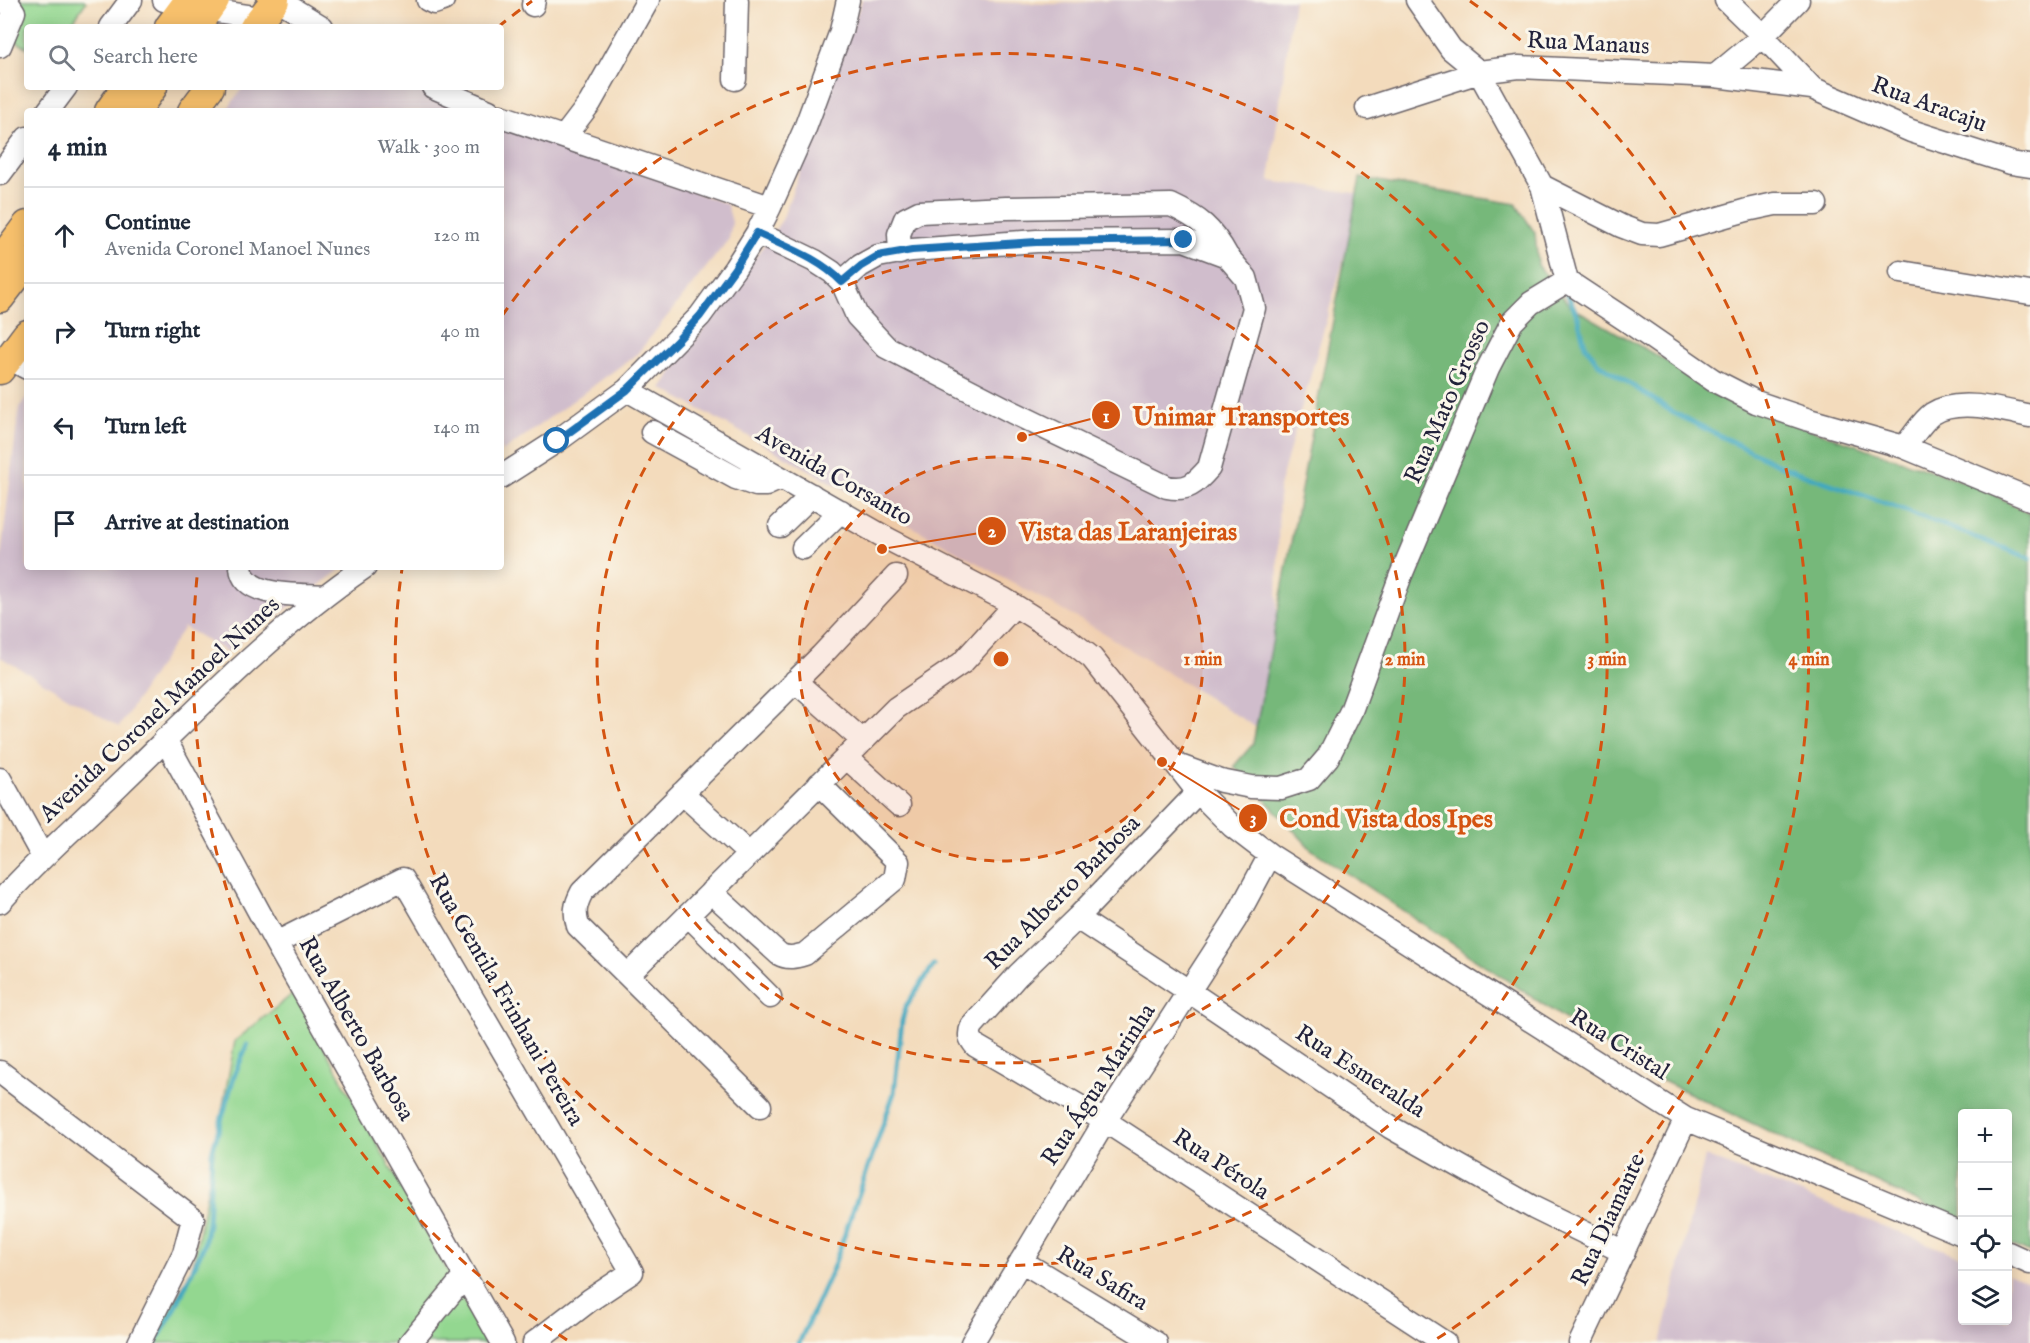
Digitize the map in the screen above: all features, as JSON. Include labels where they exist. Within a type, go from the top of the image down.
[{"type":"main road","points":[[111,108],[124,90]]},
{"type":"main road","points":[[138,108],[151,90]]},
{"type":"main road","points":[[194,108],[208,90]]},
{"type":"main road","points":[[0,261],[24,229]]},
{"type":"main road","points":[[0,298],[24,267]]},
{"type":"main road","points":[[12,365],[24,340]]},
{"type":"street","points":[[0,46],[14,12],[6,0]]},
{"type":"street","points":[[106,0],[109,24]]},
{"type":"street","points":[[111,24],[131,0]]},
{"type":"street","points":[[428,0],[434,3],[443,0]]},
{"type":"street","points":[[564,137],[590,103],[648,0]]},
{"type":"street","points":[[735,80],[737,0]]},
{"type":"street","points":[[504,475],[557,441],[627,390],[700,316],[735,268],[757,233],[804,131],[841,31],[848,0]]},
{"type":"street","points":[[1417,0],[1451,50],[1479,72],[1542,186],[1567,281],[1713,380],[1756,402],[1809,420],[1905,447],[2030,499]]},
{"type":"street","points":[[1726,0],[1764,36],[1812,88]]},
{"type":"street","points":[[1715,76],[1764,36],[1798,0]]},
{"type":"street","points":[[189,10],[267,11],[312,24]]},
{"type":"street","name":"Rua Manaus","points":[[1367,108],[1479,72],[1519,67],[1715,76],[1812,88]]},
{"type":"street","name":"Rua Aracaju","points":[[1812,88],[1911,131],[2011,163],[2030,166]]},
{"type":"street","points":[[50,108],[64,90]]},
{"type":"street","points":[[440,90],[482,108]]},
{"type":"street","points":[[504,117],[770,207]]},
{"type":"street","points":[[0,174],[24,142]]},
{"type":"street","points":[[1542,186],[1642,234],[1659,235],[1775,204],[1816,204]]},
{"type":"street","points":[[757,233],[815,261],[832,272],[842,282],[857,316],[886,346],[1012,412],[1167,487],[1178,489],[1195,484],[1209,468],[1254,308],[1246,278],[1227,256],[1217,238],[1193,215],[1171,205],[1006,207],[919,212],[905,219],[899,234],[900,253]]},
{"type":"street","points":[[842,282],[861,266],[878,256],[1036,242],[1184,240],[1227,256]]},
{"type":"street","points":[[1901,272],[2030,293]]},
{"type":"street","name":"Rua Mato Grosso","points":[[1177,765],[1221,781],[1251,788],[1281,788],[1309,779],[1328,758],[1351,711],[1401,575],[1488,368],[1512,322],[1531,303],[1567,281]]},
{"type":"street","name":"Avenida Corsanto","points":[[627,390],[888,539],[1065,636],[1092,658],[1198,792],[1232,826],[1270,855]]},
{"type":"street","points":[[1905,447],[1931,415],[1943,409],[1962,405],[2030,416]]},
{"type":"street","points":[[652,432],[736,478],[756,485],[766,484],[781,477]]},
{"type":"street","points":[[780,526],[812,495]]},
{"type":"street","points":[[802,548],[841,511]]},
{"type":"street","points":[[240,570],[246,581],[256,589],[276,593],[325,596]]},
{"type":"street","name":"Avenida Coronel Manoel Nunes","points":[[0,902],[43,857],[242,665],[325,596],[361,570]]},
{"type":"street","points":[[760,1106],[578,926],[575,916],[576,904],[582,892],[795,681],[896,576]]},
{"type":"street","points":[[628,975],[896,708],[962,663],[1014,606]]},
{"type":"street","points":[[795,681],[863,741]]},
{"type":"street","name":"Rua Alberto Barbosa","points":[[165,739],[276,943],[503,1343]]},
{"type":"street","points":[[846,757],[898,805]]},
{"type":"street","points":[[0,779],[43,857]]},
{"type":"street","points":[[711,892],[779,954],[794,958],[805,954],[895,879],[898,862],[819,784]]},
{"type":"street","name":"Rua Alberto Barbosa","points":[[969,1033],[972,1026],[1018,975],[1077,918],[1198,792]]},
{"type":"street","points":[[682,793],[749,854]]},
{"type":"street","name":"Rua Água Marinha","points":[[972,1343],[1105,1121],[1235,920],[1270,855]]},
{"type":"street","name":"Rua Cristal","points":[[1270,855],[1686,1119],[1958,1232]]},
{"type":"street","name":"Rua Gentila Frinhani Pereira","points":[[276,943],[404,879],[632,1272],[590,1299],[534,1343]]},
{"type":"street","points":[[688,915],[770,997]]},
{"type":"street","name":"Rua Esmeralda","points":[[1077,918],[1390,1127],[1534,1208],[1624,1252]]},
{"type":"street","name":"Rua Pérola","points":[[969,1033],[976,1046],[1105,1121],[1445,1343]]},
{"type":"street","points":[[0,1072],[193,1219],[184,1253],[139,1343]]},
{"type":"street","name":"Rua Diamante","points":[[1580,1343],[1686,1119]]},
{"type":"street","points":[[2012,1255],[2030,1263]]},
{"type":"street","name":"Rua Safira","points":[[1021,1261],[1156,1343]]},
{"type":"street","points":[[410,1343],[465,1276]]},
{"type":"shaded area","points":[[862,0],[1054,4],[1114,0],[1294,0],[1269,181],[1362,194],[1279,487],[1275,739],[1095,628],[661,388],[782,220]]},
{"type":"shaded area","points":[[241,90],[425,90],[464,108],[228,108]]},
{"type":"shaded area","points":[[504,122],[727,204],[732,222],[729,239],[637,354],[504,451]]},
{"type":"shaded area","points":[[24,400],[24,570],[340,570],[227,652],[184,627],[119,727],[0,657],[0,563],[19,408]]},
{"type":"shaded area","points":[[1705,1156],[1958,1255],[1958,1325],[2012,1325],[2012,1276],[2030,1283],[2030,1343],[1661,1343]]},
{"type":"green space","points":[[0,0],[84,0],[86,2],[71,24],[24,24],[24,46],[0,31]]},
{"type":"green space","points":[[1360,178],[1516,204],[1535,233],[1538,265],[1570,306],[1750,409],[1980,487],[2030,514],[2030,1253],[2012,1245],[2012,1109],[1958,1109],[1958,1221],[1644,1072],[1311,849],[1234,766],[1253,744]]},
{"type":"green space","points":[[294,993],[487,1343],[149,1343],[192,1271],[235,1041]]},
{"type":"waterway","points":[[1567,293],[1578,317],[1585,345],[1598,363],[1674,413],[1783,467],[2030,558]]},
{"type":"waterway","points":[[799,1343],[833,1268],[894,1093],[902,1021],[906,1006],[934,965]]},
{"type":"waterway","points":[[155,1343],[174,1311],[204,1245],[208,1223],[212,1152],[234,1076],[247,1045]]},
{"type":"place","name":"Unimar Transportes","points":[[1022,437]]},
{"type":"place","name":"Vista das Laranjeiras","points":[[882,549]]},
{"type":"place","name":"Cond Vista dos Ipes","points":[[1162,762]]},
{"type":"route","points":[[557,441],[627,390],[677,341],[700,316],[757,233],[815,261],[842,282],[861,266],[878,256],[912,250],[1036,242],[1184,240]]}]
